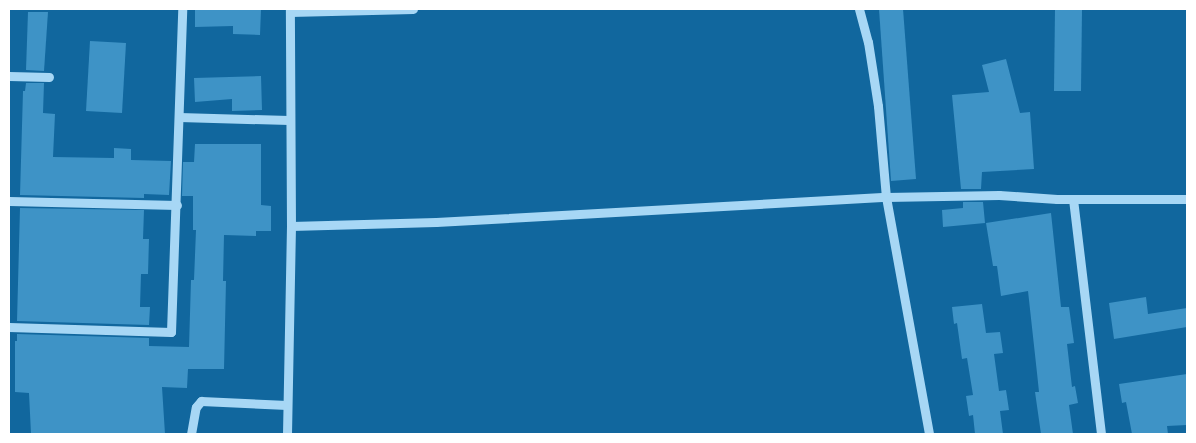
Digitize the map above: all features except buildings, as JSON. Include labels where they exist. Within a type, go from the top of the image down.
[{"type":"street","points":[[9,327],[171,332],[182,9]]},
{"type":"street","points":[[287,434],[290,226],[290,10],[413,9]]},
{"type":"street","points":[[859,9],[871,56],[878,106],[886,197],[929,434]]},
{"type":"street","points":[[9,76],[49,77]]},
{"type":"street","points":[[179,117],[289,120]]},
{"type":"street","points":[[290,226],[436,222],[886,197],[999,195],[1073,199],[1187,199]]},
{"type":"street","points":[[1073,199],[1101,434]]},
{"type":"street","points":[[9,201],[176,205]]},
{"type":"street","points":[[191,434],[196,407],[201,401],[287,405]]}]
